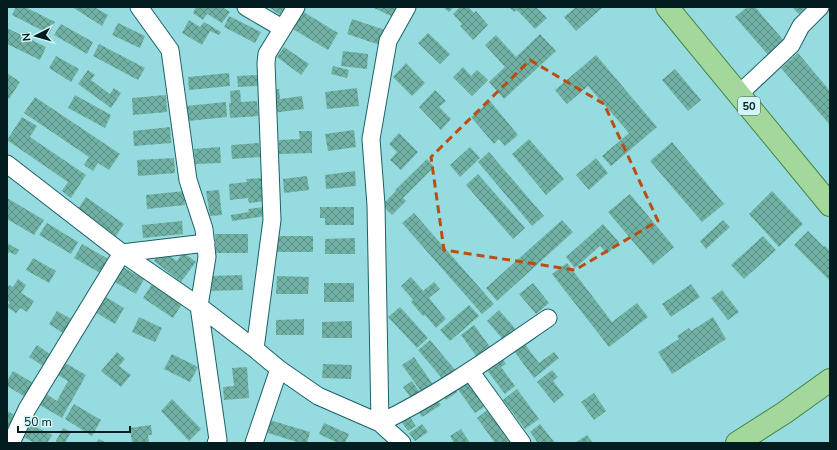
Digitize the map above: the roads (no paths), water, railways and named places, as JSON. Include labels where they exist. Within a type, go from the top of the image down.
[{"type":"main road","name":"50","points":[[667,7],[830,205]]},
{"type":"main road","points":[[737,443],[784,413],[830,380]]},
{"type":"street","points":[[139,7],[170,50],[188,180],[204,229],[207,257],[199,306],[218,440],[216,443]]},
{"type":"street","points":[[246,7],[282,28]]},
{"type":"street","points":[[255,349],[272,220],[266,63],[267,54],[296,7]]},
{"type":"street","points":[[380,423],[376,205],[371,139],[388,41],[407,7]]},
{"type":"street","points":[[739,94],[791,45],[801,26],[820,7]]},
{"type":"street","points":[[9,170],[122,253],[199,306],[279,369],[318,396],[380,423],[402,443]]},
{"type":"street","points":[[122,253],[206,243]]},
{"type":"street","points":[[11,443],[27,409],[122,253]]},
{"type":"street","points":[[380,423],[408,409],[470,371],[548,318]]},
{"type":"street","points":[[254,443],[279,369]]},
{"type":"street","points":[[470,371],[522,443]]}]
